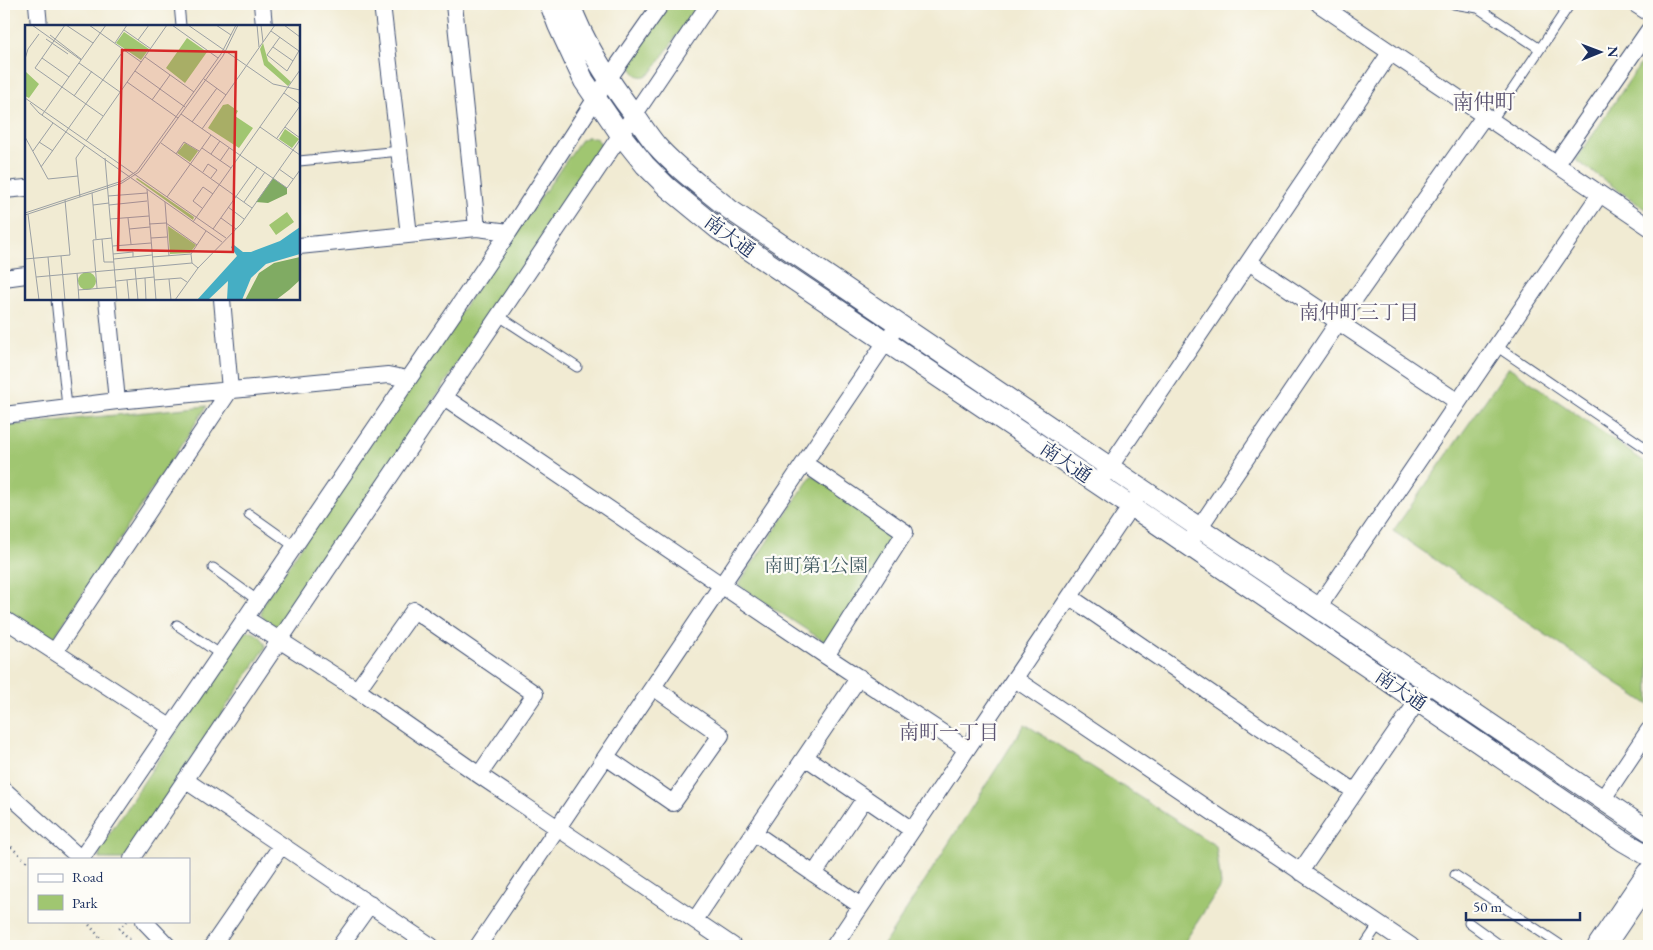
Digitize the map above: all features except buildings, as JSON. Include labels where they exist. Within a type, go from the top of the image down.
[{"type":"main road","points":[[1600,946],[1649,875]]},
{"type":"street","points":[[37,4],[39,25]]},
{"type":"street","points":[[262,4],[264,25]]},
{"type":"street","points":[[382,4],[410,235]]},
{"type":"street","points":[[454,4],[477,228]]},
{"type":"street","name":"南大通","points":[[550,4],[558,26],[584,81],[621,135],[645,165],[667,187],[718,229],[1131,506],[1623,841],[1649,856]]},
{"type":"street","name":"南大通","points":[[570,4],[589,45],[634,115],[662,150],[679,167],[729,209],[1649,831]]},
{"type":"street","points":[[82,858],[661,4]]},
{"type":"street","points":[[133,858],[709,4]]},
{"type":"street","points":[[1319,4],[1649,227]]},
{"type":"street","points":[[1635,4],[1649,13]]},
{"type":"street","points":[[1556,164],[1649,30]]},
{"type":"street","points":[[1098,484],[1250,262],[1390,52]]},
{"type":"street","points":[[1188,545],[1339,321],[1489,118]]},
{"type":"street","points":[[4,190],[25,188]]},
{"type":"street","points":[[1318,608],[1600,194]]},
{"type":"street","points":[[300,246],[477,228],[508,232]]},
{"type":"street","points":[[1250,262],[1458,402]]},
{"type":"street","points":[[4,278],[25,275]]},
{"type":"street","points":[[107,300],[117,401]]},
{"type":"street","points":[[55,651],[230,390],[222,300]]},
{"type":"street","points":[[478,946],[898,324]]},
{"type":"street","points":[[4,414],[117,401],[388,375],[408,379]]},
{"type":"street","points":[[444,397],[826,656],[967,749]]},
{"type":"street","points":[[804,463],[905,532],[826,656]]},
{"type":"street","points":[[834,946],[1142,489]]},
{"type":"street","points":[[1070,597],[1354,791]]},
{"type":"street","points":[[357,690],[414,610],[535,694],[479,774]]},
{"type":"street","points":[[245,618],[357,690],[733,946]]},
{"type":"street","points":[[4,619],[170,727]]},
{"type":"street","points":[[694,920],[859,677]]},
{"type":"street","points":[[1015,678],[1412,946]]},
{"type":"street","points":[[1300,872],[1430,683]]},
{"type":"street","points":[[606,757],[673,803],[721,734],[653,687]]},
{"type":"street","points":[[1602,800],[1649,730]]},
{"type":"street","points":[[805,757],[912,830]]},
{"type":"street","points":[[185,780],[431,946]]},
{"type":"street","points":[[4,790],[80,858]]},
{"type":"street","points":[[814,874],[865,798]]},
{"type":"street","points":[[754,833],[861,906]]},
{"type":"street","points":[[212,946],[281,846]]},
{"type":"street","points":[[340,946],[370,904]]},
{"type":"street","points":[[145,922],[168,946]]},
{"type":"lane","points":[[179,4],[181,25]]},
{"type":"lane","points":[[1454,4],[1478,8],[1540,49]]},
{"type":"lane","points":[[1489,118],[1540,49],[1570,4]]},
{"type":"lane","points":[[300,161],[400,151]]},
{"type":"lane","points":[[56,300],[67,407]]},
{"type":"lane","points":[[499,316],[577,368]]},
{"type":"lane","points":[[1496,346],[1649,450]]},
{"type":"lane","points":[[249,514],[294,546]]},
{"type":"lane","points":[[213,568],[257,600]]},
{"type":"lane","points":[[176,625],[220,654]]},
{"type":"lane","points":[[1455,875],[1562,946]]},
{"type":"lane","points":[[1469,923],[1501,946]]},
{"type":"lane","points":[[1364,946],[1379,924]]},
{"type":"path","points":[[4,840],[28,863]]},
{"type":"path","points":[[87,922],[107,946]]},
{"type":"path","points":[[126,922],[119,929],[136,946]]},
{"type":"green space","points":[[670,4],[699,4],[651,73],[639,76],[630,65]]},
{"type":"green space","points":[[1649,51],[1649,212],[1576,160]]},
{"type":"green space","points":[[587,137],[596,138],[601,144],[601,153],[280,627],[269,622],[261,615],[262,605],[420,370],[580,141]]},
{"type":"green space","points":[[1509,367],[1649,465],[1649,705],[1393,531]]},
{"type":"green space","points":[[207,406],[53,639],[4,608],[4,426]]},
{"type":"green space","name":"南町第1公園","points":[[812,475],[898,535],[828,644],[738,585]]},
{"type":"green space","points":[[248,631],[260,636],[266,647],[126,858],[100,858],[99,850],[241,634]]},
{"type":"green space","points":[[1025,724],[1216,846],[1221,885],[1182,946],[883,946]]},
{"type":"district","name":"南仲町","points":[[1484,101]]},
{"type":"district","name":"南仲町三丁目","points":[[1359,312]]},
{"type":"district","name":"南町一丁目","points":[[949,732]]}]
